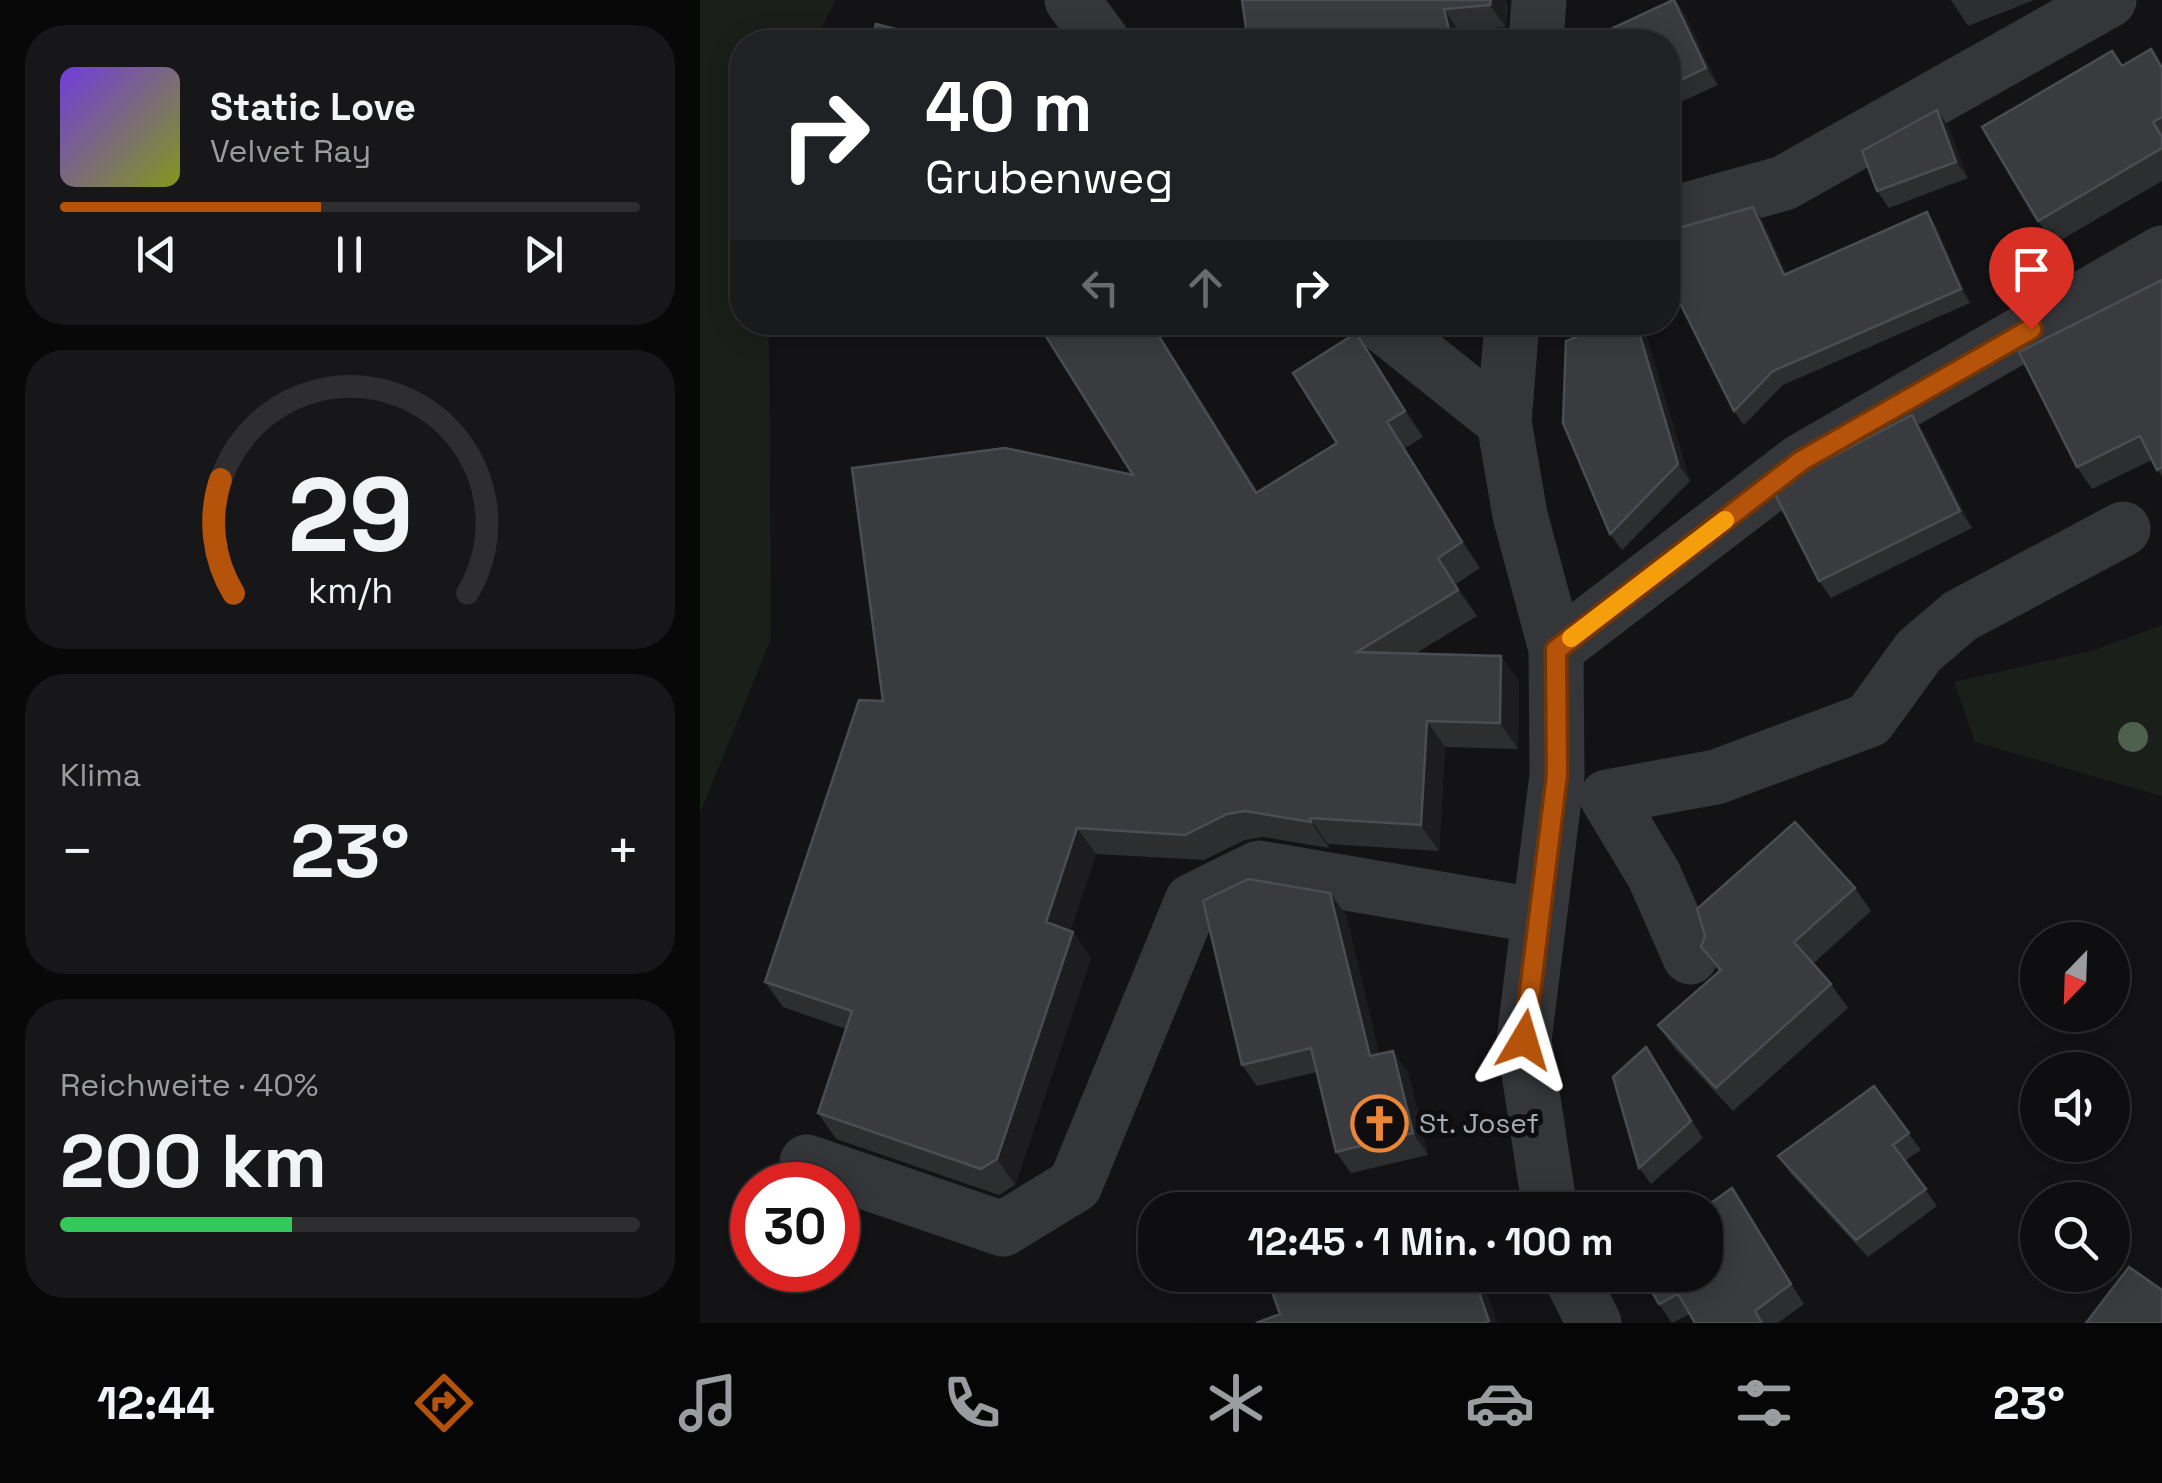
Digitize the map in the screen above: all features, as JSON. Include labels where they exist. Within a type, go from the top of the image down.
[{"type":"street","points":[[1072,0],[1094,30]]},
{"type":"street","points":[[1537,30],[1539,0]]},
{"type":"street","points":[[1680,211],[1784,184],[2109,0]]},
{"type":"street","points":[[1556,650],[1801,461],[2162,253]]},
{"type":"street","points":[[1395,335],[1504,422]]},
{"type":"street","points":[[1511,335],[1504,422],[1520,515],[1556,650],[1581,794],[1539,916],[1524,1040],[1547,1192]]},
{"type":"street","points":[[1581,794],[1716,777],[1870,720],[1919,651],[1960,616],[2124,529]]},
{"type":"street","points":[[1581,794],[1654,875],[1690,957]]},
{"type":"street","points":[[860,1180],[1003,1229],[1075,1185],[1192,901],[1259,868],[1539,916]]},
{"type":"street","points":[[1578,1292],[1594,1323]]},
{"type":"shaded area","points":[[700,0],[836,0],[820,30],[730,30],[730,335],[769,335],[771,639],[700,813]]},
{"type":"shaded area","points":[[2162,625],[2162,796],[1975,742],[1954,682],[2095,650]]},
{"type":"building","points":[[1242,0],[1491,0],[1490,5],[1444,9],[1449,30],[1246,30]]},
{"type":"building","points":[[1674,0],[1706,68],[1680,80],[1680,30],[1609,30]]},
{"type":"building","points":[[876,24],[899,30],[874,30]]},
{"type":"building","points":[[2151,49],[2162,68],[2162,117],[2153,122],[2162,137],[2162,148],[2038,221],[1982,127],[2112,51],[2122,66]]},
{"type":"building","points":[[1937,110],[1956,162],[1877,191],[1862,151]]},
{"type":"building","points":[[1753,207],[1784,275],[1927,212],[1961,289],[1773,371],[1734,411],[1680,303],[1680,228]]},
{"type":"building","points":[[2162,280],[2162,467],[2157,470],[2140,436],[2077,467],[2019,352]]},
{"type":"building","points":[[1045,335],[1158,335],[1256,493],[1337,443],[1293,373],[1357,335],[1405,411],[1387,422],[1462,542],[1438,558],[1458,590],[1357,652],[1501,656],[1500,723],[1427,721],[1421,825],[1310,818],[1311,822],[1245,811],[1227,814],[1185,835],[1077,828],[1046,922],[1073,932],[997,1159],[981,1169],[818,1113],[852,1011],[765,982],[859,700],[883,701],[852,468],[1005,448],[1133,475]]},
{"type":"building","points":[[1581,335],[1640,335],[1678,464],[1610,534],[1563,423],[1566,341]]},
{"type":"building","points":[[1912,415],[1960,511],[1819,581],[1775,494],[1807,470]]},
{"type":"building","points":[[1795,822],[1855,888],[1794,942],[1831,984],[1716,1088],[1658,1025],[1721,970],[1701,947],[1705,936],[1697,909]]},
{"type":"building","points":[[1248,879],[1330,893],[1370,1056],[1393,1051],[1413,1133],[1336,1152],[1311,1048],[1242,1065],[1203,901]]},
{"type":"building","points":[[1646,1047],[1691,1121],[1639,1168],[1613,1077]]},
{"type":"building","points":[[1874,1086],[1909,1133],[1893,1145],[1926,1189],[1856,1240],[1778,1156]]},
{"type":"building","points":[[1732,1188],[1791,1284],[1755,1311],[1762,1323],[1695,1323],[1678,1294],[1659,1304],[1652,1292],[1723,1292],[1723,1194]]},
{"type":"building","points":[[2130,1268],[2162,1290],[2162,1323],[2086,1323],[2110,1292],[2130,1292]]},
{"type":"building","points":[[1272,1292],[1479,1292],[1489,1321],[1256,1323],[1280,1314]]},
{"type":"slow traffic","points":[[1571,638],[1725,520]]},
{"type":"place","name":"St. Josef","points":[[1380,1123]]},
{"type":"route","points":[[1524,1040],[1557,775],[1556,650],[1801,461],[2031,329]]}]
